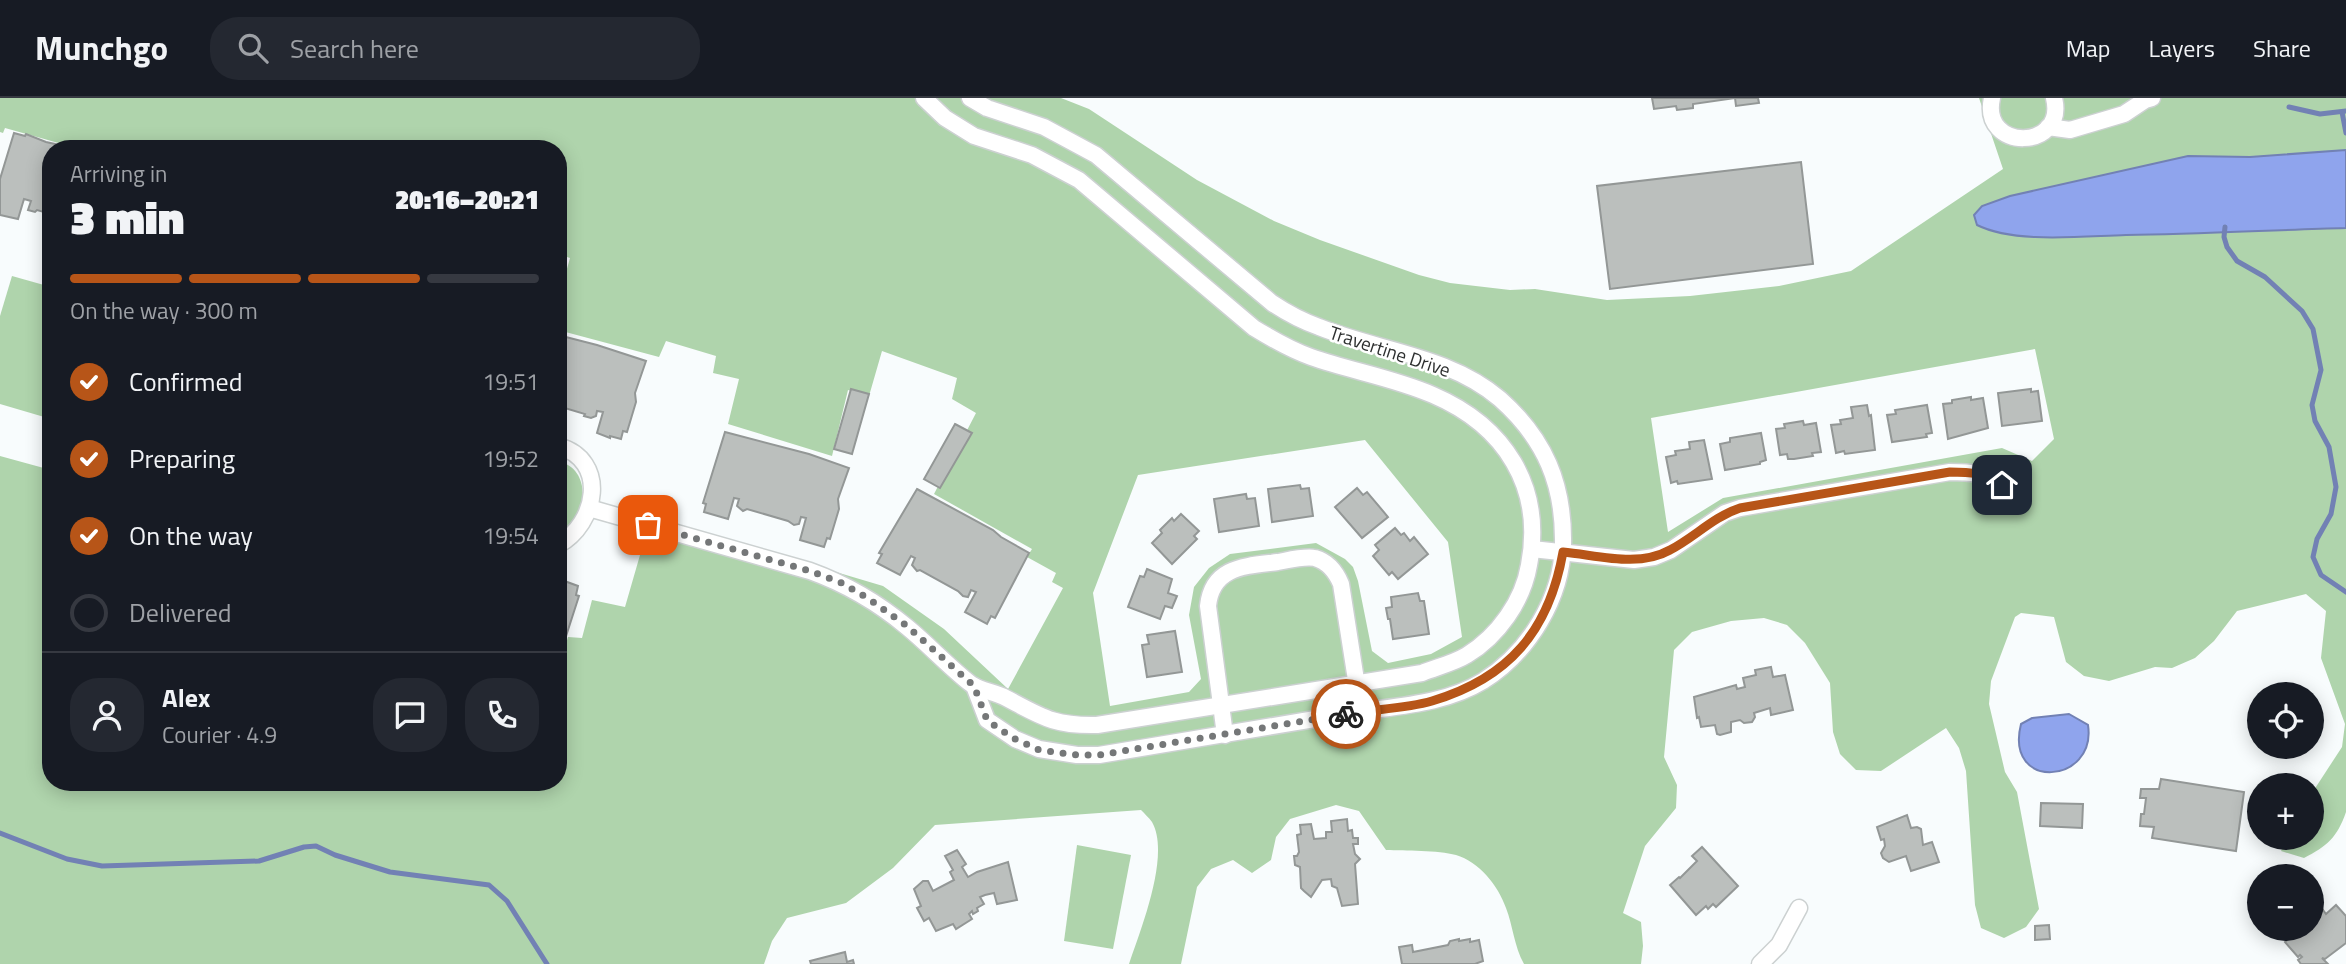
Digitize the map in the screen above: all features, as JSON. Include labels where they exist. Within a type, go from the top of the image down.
[{"type":"street","name":"Travertine Drive","points":[[589,508],[810,571],[842,583],[907,626],[974,686],[1004,697],[1048,720],[1078,725],[1097,725],[1422,673],[1466,655],[1501,625],[1513,608],[1528,575],[1533,524],[1520,473],[1512,456],[1478,421],[1460,408],[1431,394],[1310,357],[1280,344],[1254,328],[1079,180],[1032,155],[974,136],[945,118],[924,98]]},
{"type":"street","name":"Travertine Drive","points":[[971,98],[987,108],[1044,127],[1096,155],[1272,303],[1294,317],[1321,328],[1442,365],[1475,382],[1498,398],[1537,439],[1557,488],[1563,522],[1563,552],[1557,583],[1539,624],[1525,644],[1482,681],[1430,702],[1099,755],[1077,755],[1039,750],[1015,739],[987,720],[974,686]]},
{"type":"street","points":[[1992,98],[1991,115],[1996,125],[2011,137],[2021,139],[2032,138],[2048,127],[2055,111],[2054,98]]},
{"type":"street","points":[[2048,127],[2070,130],[2092,124],[2124,114],[2145,99]]},
{"type":"street","points":[[567,450],[576,453],[590,474],[593,490],[582,525],[567,540]]},
{"type":"street","points":[[1532,549],[1634,560],[1654,557],[1671,550],[1725,513],[1740,508],[1950,472],[1969,472],[1990,477],[2002,485]]},
{"type":"street","points":[[1225,735],[1208,606],[1209,594],[1222,576],[1236,568],[1315,558],[1328,564],[1336,572],[1341,584],[1361,712]]},
{"type":"street","points":[[1760,964],[1779,945],[1799,908]]},
{"type":"green space","points":[[0,98],[1061,98],[1089,109],[1197,180],[1274,221],[1320,240],[1419,275],[1450,283],[1510,290],[1535,289],[1607,300],[1690,296],[1779,286],[1851,271],[2003,169],[1979,98],[2346,98],[2346,812],[2335,835],[2324,846],[2324,775],[2342,747],[2345,724],[2321,658],[2326,611],[2306,594],[2237,611],[2214,641],[2195,658],[2172,668],[2155,667],[2109,681],[2084,676],[2066,662],[2054,617],[2021,613],[2015,617],[1991,681],[1989,704],[2005,772],[2017,792],[2039,909],[2026,927],[2004,938],[1981,928],[1975,905],[1966,771],[1959,748],[1946,728],[1881,771],[1856,770],[1840,754],[1833,732],[1830,683],[1805,643],[1787,625],[1764,618],[1731,621],[1692,632],[1674,650],[1664,757],[1677,785],[1676,808],[1645,846],[1623,913],[1641,922],[1641,964],[1524,964],[1502,899],[1493,883],[1480,869],[1464,858],[1449,853],[1386,850],[1359,811],[1336,805],[1290,819],[1276,837],[1271,860],[1252,873],[1233,860],[1211,869],[1197,887],[1181,964],[1129,964],[1152,893],[1158,853],[1157,836],[1152,822],[1141,810],[935,825],[893,868],[846,903],[787,918],[772,941],[764,964],[0,964],[0,456],[42,468],[42,791],[567,791],[568,637],[582,638],[592,600],[625,607],[651,517],[883,586],[944,629],[1008,689],[1063,588],[1052,582],[1056,573],[1027,557],[1032,549],[934,494],[976,413],[952,399],[957,378],[882,351],[869,396],[848,390],[832,456],[728,424],[739,379],[713,373],[716,356],[666,341],[659,357],[567,332],[567,269],[570,258],[567,257],[567,140],[48,140],[5,128],[3,133],[0,132]],"holes":[[[2035,349],[2054,439],[2032,461],[2002,448],[1723,498],[1668,532],[1651,418]],[[1365,440],[1448,542],[1462,637],[1431,654],[1388,663],[1372,651],[1358,581],[1353,567],[1345,559],[1316,543],[1230,554],[1209,568],[1194,587],[1189,615],[1201,679],[1189,692],[1110,706],[1093,593],[1138,475]]]},
{"type":"green space","points":[[12,276],[42,284],[42,416],[0,404],[0,316]]},
{"type":"green space","points":[[567,464],[578,476],[583,491],[580,509],[567,530]]},
{"type":"green space","points":[[1077,845],[1131,855],[1113,949],[1064,941]]},
{"type":"green space","points":[[2281,850],[2318,850],[2304,858]]},
{"type":"water","points":[[2346,150],[2346,228],[2050,238],[1993,231],[1977,225],[1974,215],[1982,206],[2010,196],[2188,156],[2250,157]]},
{"type":"water","points":[[2069,714],[2088,725],[2087,745],[2079,759],[2066,769],[2052,772],[2037,770],[2026,761],[2019,746],[2021,724],[2032,718]]},
{"type":"building","points":[[1652,98],[1735,98],[1693,104],[1693,108],[1677,110],[1676,106],[1654,109]]},
{"type":"building","points":[[1735,98],[1758,98],[1759,103],[1736,106]]},
{"type":"building","points":[[14,133],[42,140],[42,211],[28,210],[31,201],[24,199],[18,219],[0,215],[0,179]]},
{"type":"building","points":[[1801,162],[1813,264],[1610,289],[1597,186]]},
{"type":"building","points":[[567,337],[646,361],[635,393],[636,402],[627,432],[623,431],[621,439],[597,433],[603,412],[597,411],[596,416],[591,418],[584,416],[585,414],[567,409]]},
{"type":"building","points":[[851,389],[869,394],[852,454],[834,449]]},
{"type":"building","points":[[2031,389],[2031,392],[2038,391],[2042,421],[2002,426],[1998,393]]},
{"type":"building","points":[[1971,397],[1971,400],[1983,398],[1988,428],[1948,439],[1943,404]]},
{"type":"building","points":[[1867,405],[1869,416],[1871,415],[1875,450],[1836,453],[1831,425],[1853,418],[1851,407]]},
{"type":"building","points":[[1927,405],[1932,433],[1926,434],[1927,437],[1892,442],[1887,415],[1896,414],[1895,410]]},
{"type":"building","points":[[1803,421],[1804,425],[1816,423],[1821,452],[1794,459],[1788,459],[1787,454],[1780,455],[1776,429],[1785,428],[1784,424]]},
{"type":"building","points":[[955,424],[972,433],[940,488],[924,479]]},
{"type":"building","points":[[725,432],[809,454],[849,468],[838,499],[839,509],[830,539],[827,538],[824,547],[800,540],[806,518],[801,517],[799,524],[794,525],[747,509],[743,511],[737,506],[739,499],[734,498],[728,519],[704,512],[706,504],[703,503]]},
{"type":"building","points":[[1761,433],[1766,460],[1760,464],[1725,470],[1720,444],[1730,442],[1730,438]]},
{"type":"building","points":[[1704,440],[1712,479],[1671,483],[1666,457],[1676,455],[1675,451],[1690,449],[1689,442]]},
{"type":"building","points":[[1300,485],[1301,489],[1309,488],[1313,516],[1272,522],[1268,489]]},
{"type":"building","points":[[1357,488],[1363,495],[1367,492],[1388,517],[1362,538],[1335,507]]},
{"type":"building","points":[[917,489],[993,530],[1029,553],[995,618],[991,616],[987,624],[965,612],[976,592],[971,590],[968,597],[963,596],[920,570],[917,571],[912,565],[915,558],[911,556],[900,575],[877,563],[882,554],[879,553]]},
{"type":"building","points":[[1246,494],[1247,499],[1255,498],[1259,526],[1219,532],[1214,499]]},
{"type":"building","points":[[1181,514],[1199,531],[1194,536],[1197,539],[1172,564],[1152,543],[1172,518],[1174,521]]},
{"type":"building","points":[[1395,528],[1401,535],[1404,533],[1410,541],[1414,537],[1428,554],[1398,579],[1392,572],[1389,575],[1373,556],[1379,550],[1375,545]]},
{"type":"building","points":[[1147,569],[1172,579],[1168,593],[1177,596],[1172,608],[1165,606],[1160,619],[1128,607],[1140,576],[1144,577]]},
{"type":"building","points":[[567,582],[578,586],[576,595],[579,596],[567,633]]},
{"type":"building","points":[[1418,593],[1420,601],[1424,601],[1429,634],[1393,639],[1386,608],[1392,607],[1391,597]]},
{"type":"building","points":[[1175,631],[1182,672],[1147,677],[1142,645],[1149,644],[1147,635]]},
{"type":"building","points":[[1771,667],[1773,677],[1785,675],[1793,710],[1771,715],[1770,708],[1754,713],[1752,722],[1731,722],[1731,732],[1720,735],[1717,734],[1715,725],[1701,727],[1694,697],[1736,685],[1737,689],[1745,687],[1743,678],[1756,675],[1755,670]]},
{"type":"building","points":[[2161,779],[2244,792],[2236,851],[2152,838],[2154,827],[2140,826],[2146,798],[2140,798],[2141,789],[2159,789]]},
{"type":"building","points":[[2041,803],[2083,804],[2082,828],[2040,826]]},
{"type":"building","points":[[1907,815],[1911,828],[1921,829],[1923,845],[1932,842],[1939,862],[1911,871],[1906,856],[1889,862],[1883,858],[1881,853],[1885,846],[1884,839],[1881,840],[1877,827]]},
{"type":"building","points":[[1347,819],[1348,831],[1352,830],[1353,838],[1358,838],[1358,844],[1353,844],[1355,854],[1360,859],[1355,864],[1358,904],[1342,906],[1337,888],[1332,886],[1331,879],[1322,880],[1311,897],[1301,888],[1300,867],[1295,865],[1294,856],[1299,852],[1297,835],[1301,834],[1300,825],[1311,824],[1314,839],[1326,838],[1326,832],[1332,832],[1331,821]]},
{"type":"building","points":[[1702,847],[1738,886],[1716,907],[1713,904],[1708,909],[1706,906],[1696,915],[1670,885],[1697,861],[1692,856]]},
{"type":"building","points":[[957,850],[966,864],[962,867],[968,877],[1008,862],[1017,900],[997,904],[994,893],[985,895],[980,897],[984,904],[977,908],[978,911],[969,914],[972,919],[956,929],[953,924],[936,931],[929,918],[924,921],[917,908],[921,906],[914,889],[923,881],[928,881],[933,891],[954,880],[950,872],[953,870],[945,856]]},
{"type":"building","points":[[2336,905],[2346,916],[2346,943],[2325,959],[2322,958],[2328,964],[2301,964],[2298,960],[2302,957],[2298,957],[2285,942],[2324,941],[2324,911],[2326,914]]},
{"type":"building","points":[[2049,925],[2050,939],[2035,940],[2035,926]]},
{"type":"building","points":[[1470,939],[1470,942],[1479,940],[1483,961],[1475,964],[1402,964],[1399,947],[1412,945],[1413,952],[1448,945],[1450,941]]},
{"type":"building","points":[[845,952],[847,962],[853,960],[854,964],[811,964],[810,961]]},
{"type":"waterway","points":[[2289,107],[2320,114],[2346,111]]},
{"type":"waterway","points":[[2342,112],[2346,133]]},
{"type":"waterway","points":[[2225,227],[2227,247],[2237,261],[2265,277],[2302,311],[2313,329],[2321,370],[2312,405],[2315,421],[2329,447],[2336,487],[2331,514],[2317,539],[2313,557],[2321,575],[2346,592]]},
{"type":"waterway","points":[[0,833],[67,859],[102,866],[259,861],[316,846],[335,855],[390,872],[489,885],[507,901],[547,964]]},
{"type":"way so far","points":[[648,525],[810,571],[842,583],[907,626],[974,686],[987,720],[1015,739],[1039,750],[1099,755],[1346,714]]},
{"type":"route","points":[[1346,714],[1430,702],[1482,681],[1525,644],[1539,624],[1557,583],[1563,552],[1634,560],[1654,557],[1671,550],[1725,513],[1740,508],[1950,472],[1969,472],[1990,477],[2002,485]]}]
